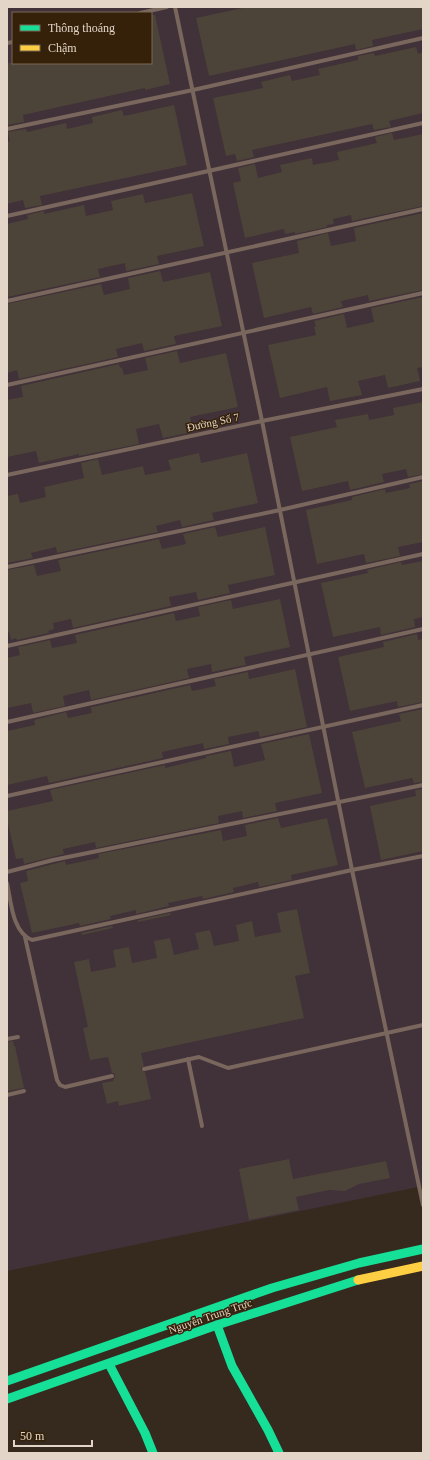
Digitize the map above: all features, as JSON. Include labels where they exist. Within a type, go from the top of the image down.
[{"type":"main road","name":"Nguyễn Trung Trực","points":[[7,1381],[272,1288],[359,1263],[423,1248]]},
{"type":"main road","name":"Nguyễn Trung Trực","points":[[7,1399],[110,1364],[217,1325],[357,1280],[423,1266]]},
{"type":"main road","points":[[217,1325],[232,1366],[268,1430],[279,1453]]},
{"type":"main road","points":[[110,1364],[145,1433],[153,1453]]},
{"type":"lane","points":[[144,12],[167,7]]},
{"type":"lane","points":[[176,7],[262,421],[352,870],[423,1204]]},
{"type":"lane","points":[[7,129],[193,90],[423,38]]},
{"type":"lane","points":[[7,216],[423,124]]},
{"type":"lane","points":[[7,301],[423,209]]},
{"type":"lane","points":[[7,385],[423,294]]},
{"type":"lane","name":"Đường Số 7","points":[[7,475],[262,421],[423,389]]},
{"type":"lane","points":[[7,567],[280,510],[423,477]]},
{"type":"lane","points":[[7,646],[423,554]]},
{"type":"lane","points":[[7,722],[423,629]]},
{"type":"lane","points":[[7,796],[423,705]]},
{"type":"lane","points":[[7,872],[53,860],[423,785]]},
{"type":"lane","points":[[25,937],[32,940],[352,870],[423,856]]},
{"type":"lane","points":[[7,883],[15,922],[25,937],[57,1080],[60,1085],[65,1087],[112,1076]]},
{"type":"lane","points":[[144,1070],[198,1057],[205,1058],[228,1068],[423,1025]]},
{"type":"lane","points":[[7,1039],[18,1037]]},
{"type":"lane","points":[[188,1059],[202,1126]]},
{"type":"lane","points":[[7,1095],[24,1091]]},
{"type":"shaded area","points":[[7,7],[423,7],[423,1186],[7,1271]]},
{"type":"building","points":[[247,7],[423,7],[423,29],[372,40],[373,46],[356,50],[355,44],[209,76],[196,18]]},
{"type":"building","points":[[152,15],[155,15],[170,84],[145,90],[145,88],[23,115],[24,122],[7,125],[7,63],[152,64]]},
{"type":"building","points":[[416,47],[418,54],[423,52],[423,113],[389,121],[391,127],[374,130],[372,124],[252,150],[254,157],[237,161],[235,154],[226,156],[213,98],[263,88],[261,82],[290,75],[292,81],[320,75],[318,69],[358,60],[358,56],[374,53],[375,56]]},
{"type":"building","points":[[174,105],[187,165],[40,196],[42,205],[25,208],[23,200],[7,204],[7,142],[10,141],[8,132],[26,129],[27,132],[66,123],[67,129],[93,123],[92,117],[122,110],[124,116]]},
{"type":"building","points":[[392,133],[394,140],[423,134],[423,206],[352,221],[351,215],[333,219],[334,224],[327,225],[327,227],[295,234],[295,232],[285,234],[284,229],[245,238],[233,183],[241,181],[238,168],[255,164],[258,178],[282,172],[280,165],[312,158],[313,165],[339,160],[337,152],[377,143],[375,137]]},
{"type":"building","points":[[192,193],[204,246],[157,256],[159,264],[126,271],[125,263],[98,269],[100,277],[7,297],[7,224],[28,219],[27,215],[44,211],[44,214],[84,205],[86,216],[113,210],[111,201],[143,194],[145,203]]},
{"type":"building","points":[[423,213],[423,290],[369,301],[368,295],[341,301],[343,307],[313,314],[311,307],[264,318],[252,263],[299,253],[297,241],[328,233],[331,246],[356,241],[354,228]]},
{"type":"building","points":[[160,271],[163,282],[210,272],[222,326],[174,336],[176,344],[144,351],[142,343],[116,349],[118,357],[19,379],[17,370],[7,373],[7,304],[101,284],[104,295],[130,289],[128,278]]},
{"type":"building","points":[[423,297],[423,367],[417,368],[420,381],[388,388],[385,375],[358,381],[362,395],[330,401],[327,387],[280,398],[268,345],[316,335],[314,327],[316,326],[314,321],[344,314],[347,328],[374,322],[371,308]]},
{"type":"building","points":[[177,351],[180,363],[226,353],[238,407],[190,417],[193,432],[163,438],[159,424],[136,429],[139,444],[79,456],[79,454],[39,463],[36,451],[7,457],[7,400],[23,397],[21,386],[119,364],[120,368],[122,367],[124,375],[148,370],[145,358]]},
{"type":"building","points":[[423,402],[423,474],[408,477],[406,469],[382,474],[384,482],[350,490],[348,481],[302,491],[290,437],[337,427],[335,420],[368,414],[369,420],[394,415],[393,408]]},
{"type":"building","points":[[199,453],[201,463],[247,453],[258,503],[212,513],[214,520],[182,527],[180,520],[156,526],[158,532],[57,553],[56,547],[31,553],[33,558],[7,563],[7,496],[18,494],[20,503],[46,497],[44,487],[84,478],[81,463],[98,459],[102,475],[143,466],[145,475],[171,470],[168,460]]},
{"type":"building","points":[[423,481],[423,542],[398,547],[400,556],[366,563],[364,554],[317,564],[306,510],[352,500],[352,497],[385,489],[386,493],[410,488],[409,484]]},
{"type":"building","points":[[215,527],[218,537],[265,527],[275,575],[228,585],[230,593],[198,600],[196,592],[169,597],[171,606],[73,628],[71,619],[53,623],[54,629],[48,631],[49,633],[17,640],[16,638],[11,640],[9,632],[7,633],[7,570],[34,565],[37,576],[61,571],[58,560],[159,539],[162,549],[186,544],[183,534]]},
{"type":"building","points":[[423,561],[423,617],[414,619],[415,627],[381,635],[380,627],[333,637],[321,583],[368,573],[367,570],[401,562],[402,565]]},
{"type":"building","points":[[280,599],[290,647],[244,657],[246,665],[212,672],[211,664],[187,669],[189,678],[91,700],[89,690],[63,696],[65,706],[33,713],[31,703],[7,708],[7,658],[20,655],[18,647],[50,640],[52,648],[77,643],[75,635],[174,613],[176,621],[200,616],[198,607],[231,600],[233,609]]},
{"type":"building","points":[[417,634],[418,640],[423,639],[423,702],[398,707],[397,701],[350,711],[338,657],[384,647],[383,642]]},
{"type":"building","points":[[295,669],[307,727],[260,737],[258,731],[228,737],[229,744],[204,749],[203,743],[162,752],[163,758],[49,783],[47,776],[7,785],[7,731],[35,725],[34,720],[66,712],[68,718],[92,713],[91,707],[190,685],[192,691],[216,686],[214,679],[248,672],[249,679]]},
{"type":"building","points":[[423,709],[423,782],[414,783],[412,778],[365,788],[352,732],[401,721],[399,714]]},
{"type":"building","points":[[309,734],[322,793],[275,803],[277,811],[243,818],[242,811],[218,816],[219,823],[96,848],[95,842],[63,849],[64,854],[24,864],[23,858],[16,859],[7,819],[7,811],[53,801],[50,790],[165,765],[165,768],[206,758],[206,756],[231,751],[234,767],[265,760],[261,744]]},
{"type":"building","points":[[423,789],[423,851],[381,860],[370,806],[416,796],[415,790]]},
{"type":"building","points":[[278,818],[281,828],[327,818],[338,865],[291,875],[292,880],[259,887],[258,882],[233,888],[234,892],[203,899],[202,896],[168,903],[169,906],[136,914],[136,910],[110,916],[111,919],[80,926],[79,923],[32,933],[20,883],[28,881],[26,871],[65,861],[66,865],[99,858],[98,854],[221,830],[223,841],[247,836],[245,825]]},
{"type":"building","points":[[297,909],[310,973],[295,976],[304,1018],[141,1053],[144,1066],[141,1070],[145,1072],[151,1099],[119,1106],[118,1101],[107,1104],[102,1083],[113,1081],[115,1076],[114,1073],[112,1073],[108,1057],[90,1060],[83,1028],[88,1027],[74,962],[89,959],[91,972],[116,967],[113,950],[129,947],[132,963],[157,958],[154,941],[170,938],[174,955],[199,949],[195,933],[210,930],[214,946],[239,941],[236,925],[252,921],[255,937],[281,932],[277,913]]},
{"type":"building","points":[[170,913],[171,915],[138,922],[138,920]]},
{"type":"building","points":[[112,926],[113,928],[82,935],[81,933]]},
{"type":"building","points":[[13,1041],[24,1088],[7,1091],[7,1042]]},
{"type":"building","points":[[289,1159],[293,1179],[386,1161],[390,1178],[359,1184],[345,1191],[329,1190],[296,1197],[299,1210],[249,1220],[239,1169]]},
{"type":"traffic: fast","points":[[7,1381],[272,1288],[359,1263],[423,1249]]},
{"type":"traffic: fast","points":[[7,1399],[217,1325],[358,1280]]},
{"type":"traffic: fast","points":[[217,1325],[232,1366],[268,1430],[279,1453]]},
{"type":"traffic: fast","points":[[109,1364],[145,1433],[153,1453]]},
{"type":"traffic: slow","points":[[358,1280],[423,1266]]}]
